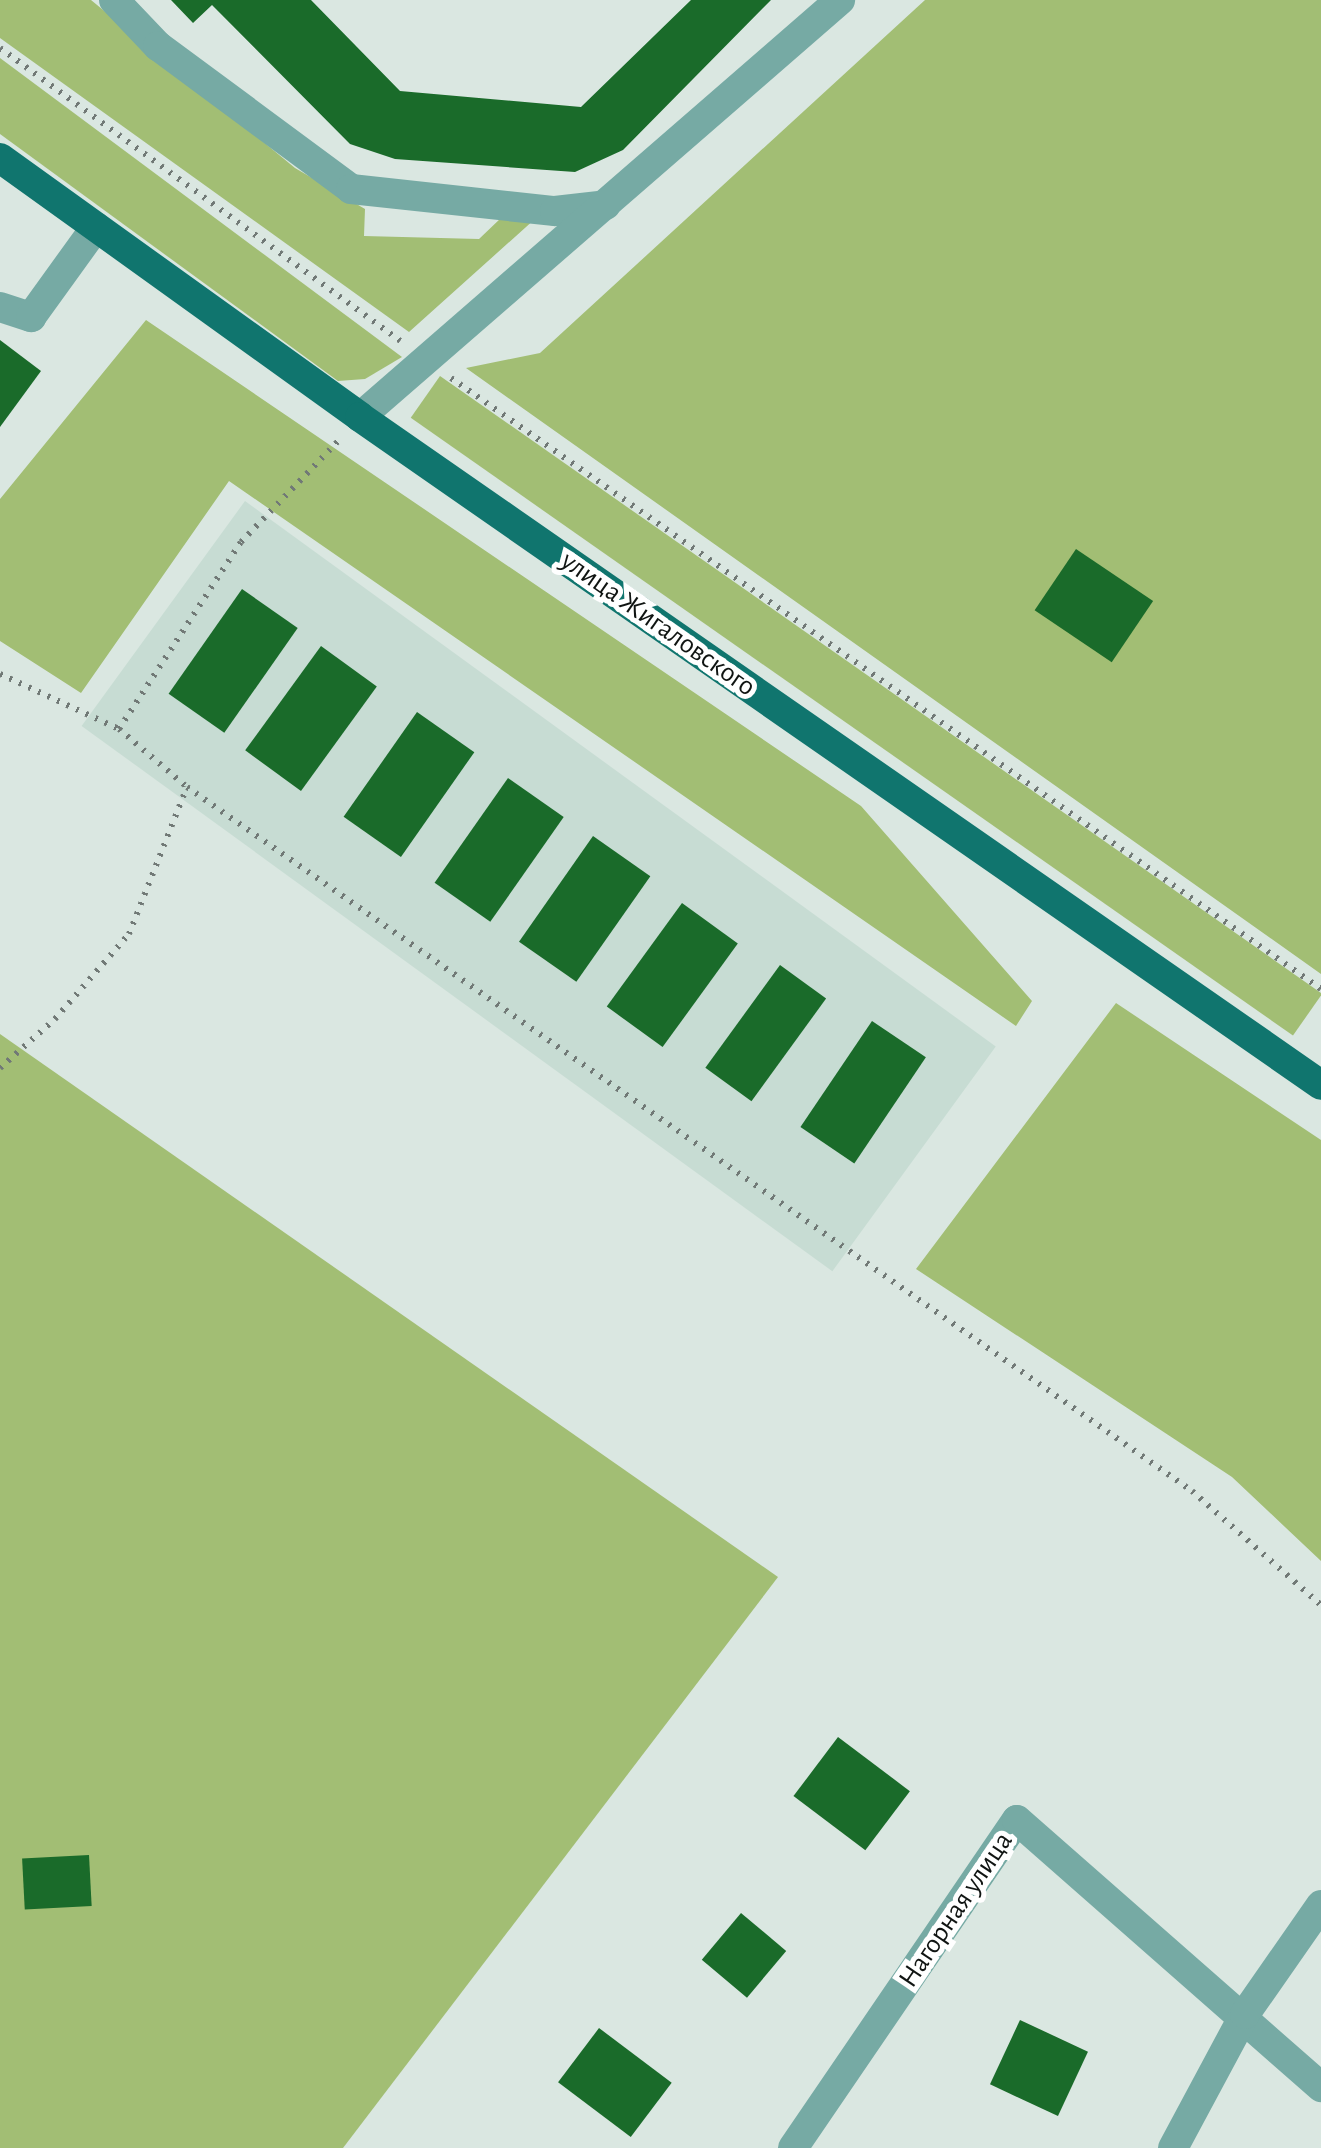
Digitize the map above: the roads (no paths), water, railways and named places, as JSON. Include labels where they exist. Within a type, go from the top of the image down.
[{"type":"main road","name":"улица Жигаловского","points":[[0,158],[360,417],[1321,1084]]},
{"type":"street","points":[[114,0],[158,46],[351,189],[554,211],[606,205]]},
{"type":"street","points":[[360,417],[840,0]]},
{"type":"street","points":[[0,307],[32,318],[96,227]]},
{"type":"street","name":"Нагорная улица","points":[[794,2148],[1017,1820],[1244,2014]]},
{"type":"street","points":[[1174,2148],[1244,2014],[1321,1906]]},
{"type":"street","points":[[1244,2014],[1321,2087]]}]
